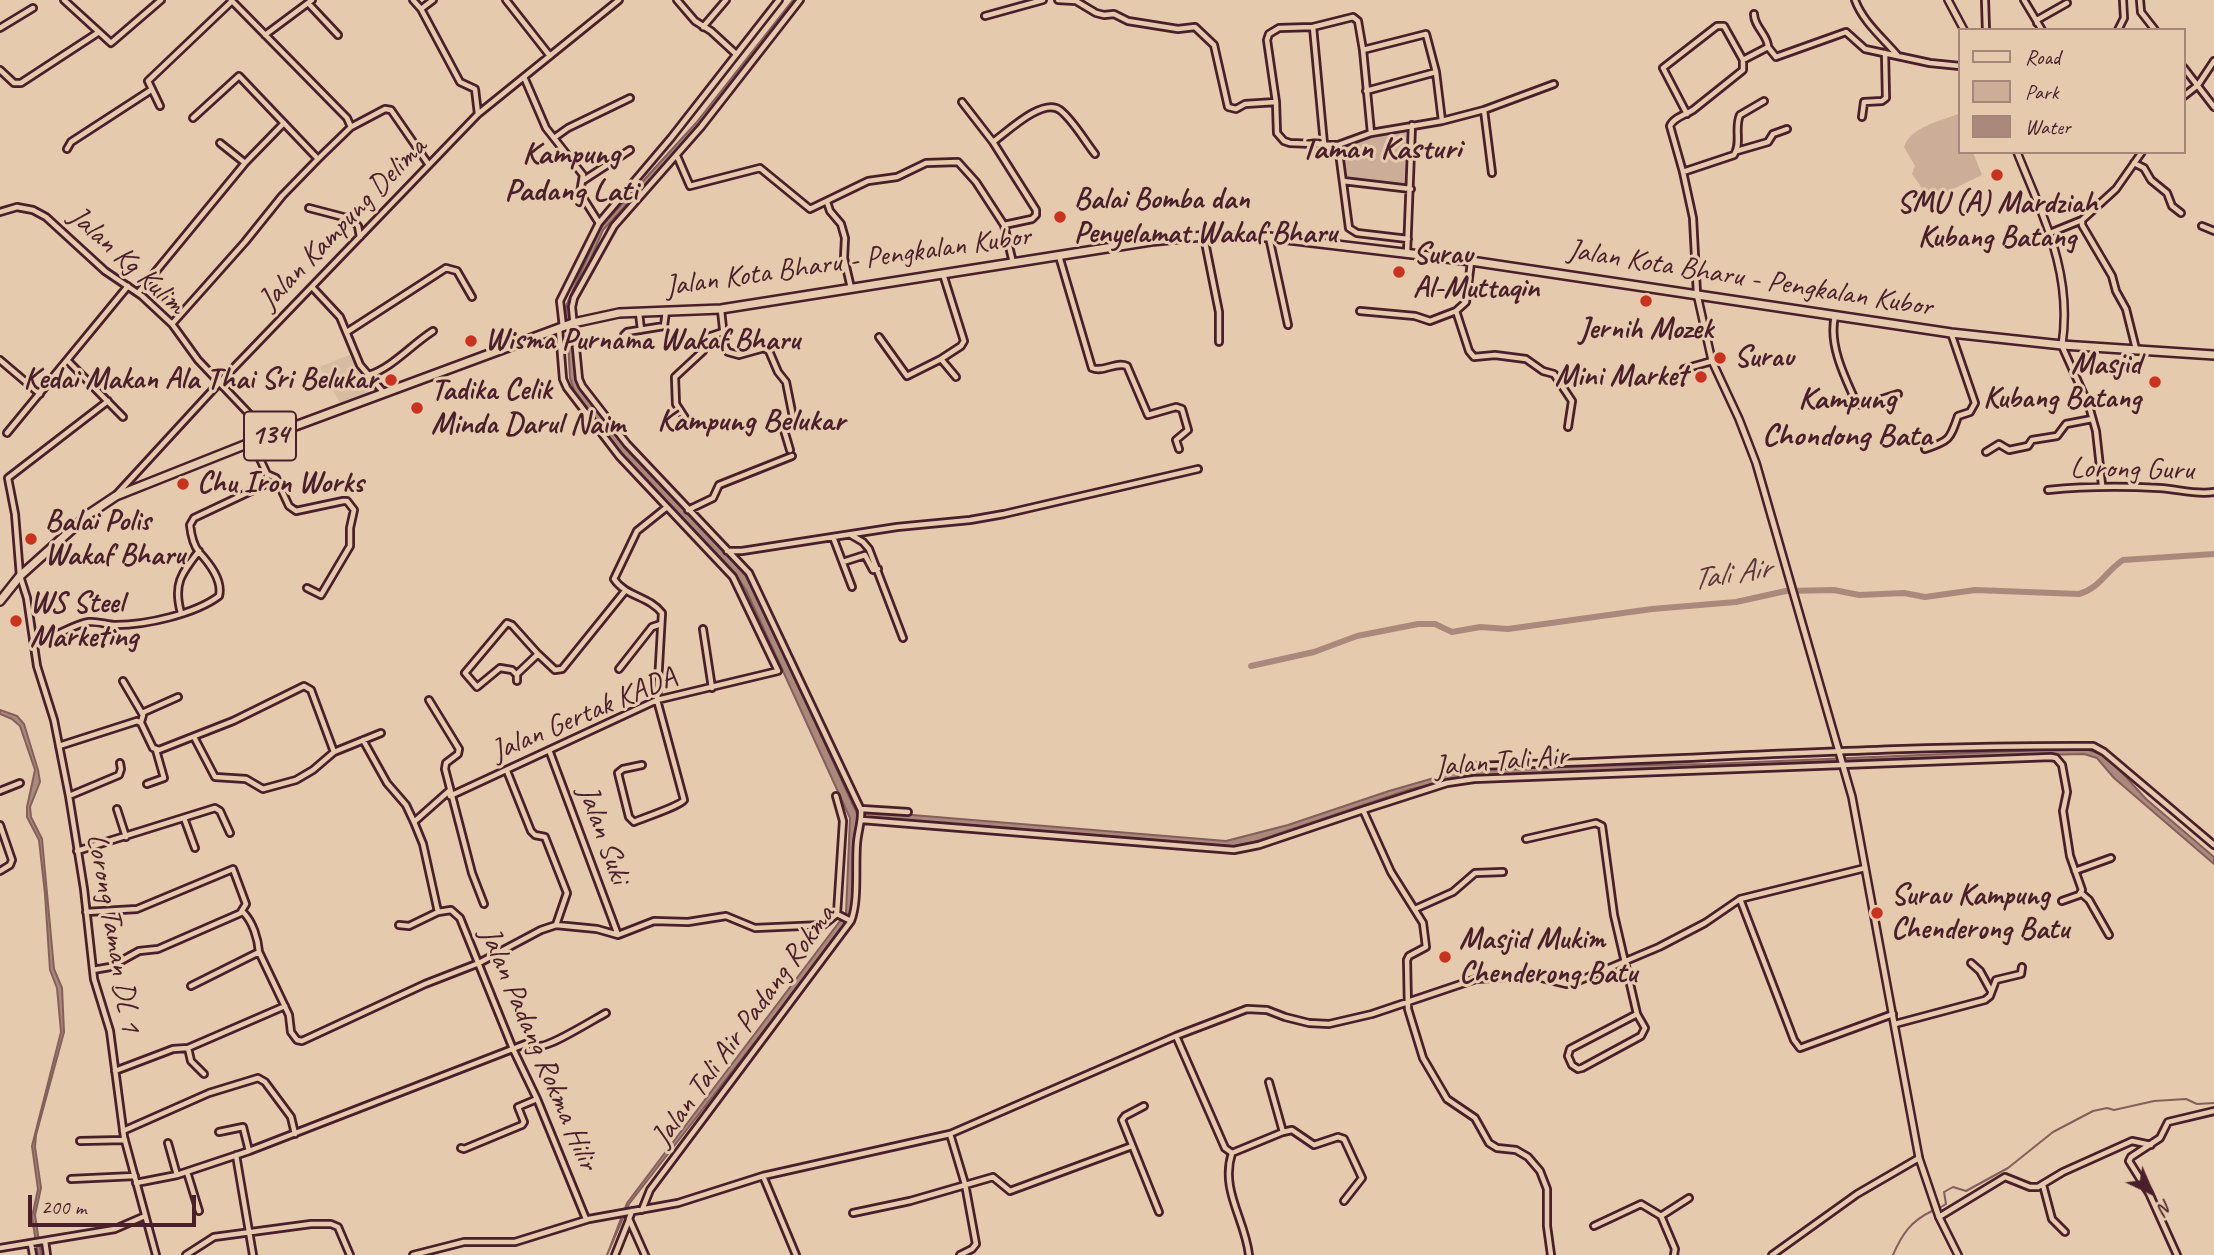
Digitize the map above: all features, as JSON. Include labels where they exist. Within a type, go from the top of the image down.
[{"type":"main road","name":"Jalan Kota Bharu - Pengkalan Kubor","points":[[573,323],[600,315],[721,309],[1151,241],[1204,236],[1269,237],[1471,261],[1951,332],[2062,345],[2214,355]]},
{"type":"main road","name":"134","points":[[0,601],[20,576],[89,514],[116,496],[252,442],[573,323]]},
{"type":"street","points":[[64,0],[111,43],[161,0]]},
{"type":"street","points":[[160,106],[148,81],[232,0],[347,118],[351,127]]},
{"type":"street","points":[[413,0],[421,9],[460,82],[475,89],[478,114]]},
{"type":"street","points":[[421,9],[433,0]]},
{"type":"street","points":[[514,0],[507,1],[550,56]]},
{"type":"street","name":"Jalan Kampung Delima","points":[[116,496],[125,483],[220,382],[478,114],[619,0]]},
{"type":"street","points":[[677,0],[703,27],[736,54]]},
{"type":"street","points":[[703,27],[726,0]]},
{"type":"street","points":[[642,765],[623,769],[618,774],[629,817],[634,822],[654,812],[680,805],[684,800],[657,700],[662,611],[654,604],[625,591],[614,578],[636,532],[667,507],[619,456],[566,388],[563,379],[560,301],[599,223],[671,138],[779,0]]},
{"type":"street","name":"Jalan Tali Air Padang Rokma","points":[[642,1210],[650,1190],[850,921],[854,910],[858,829],[862,820],[861,809],[749,573],[626,444],[582,386],[573,323],[575,298],[608,234],[677,156],[800,0]]},
{"type":"street","points":[[985,16],[1043,0]]},
{"type":"street","points":[[1058,0],[1077,1],[1097,13],[1113,14],[1128,21],[1178,29],[1195,27],[1214,45],[1228,107],[1233,109],[1245,104],[1276,102]]},
{"type":"street","points":[[1855,0],[1863,18],[1899,57]]},
{"type":"street","points":[[1948,0],[1963,28]]},
{"type":"street","points":[[1984,0],[1986,28]]},
{"type":"street","points":[[2024,0],[2041,28]]},
{"type":"street","points":[[2119,28],[2124,18],[2123,0]]},
{"type":"street","points":[[2140,0],[2141,12],[2153,28]]},
{"type":"street","points":[[265,35],[310,2],[338,36]]},
{"type":"street","points":[[2037,23],[2037,20],[2067,3]]},
{"type":"street","points":[[0,28],[33,8]]},
{"type":"street","points":[[1754,14],[1756,24],[1776,57],[1846,32],[1864,49],[1930,63],[1958,66]]},
{"type":"street","points":[[1371,133],[1358,20],[1353,17],[1313,27],[1279,28],[1269,34],[1267,40],[1276,102],[1277,133],[1279,138],[1290,143],[1338,145],[1371,133],[1443,121],[1484,110],[1554,84]]},
{"type":"street","points":[[1687,114],[1664,67],[1720,25],[1726,27],[1744,67],[1687,114],[1673,120],[1670,126],[1693,218],[1697,293],[1712,360],[1750,444],[1844,766],[1919,1158],[1939,1217],[1958,1255]]},
{"type":"street","points":[[1313,27],[1324,144]]},
{"type":"street","points":[[0,70],[14,83],[21,83],[99,32]]},
{"type":"street","points":[[1363,50],[1426,34],[1436,72],[1443,121]]},
{"type":"street","points":[[1743,60],[1768,47]]},
{"type":"street","points":[[1863,117],[1864,102],[1882,101],[1886,98],[1885,53]]},
{"type":"street","points":[[2186,94],[2196,86],[2214,61]]},
{"type":"street","points":[[2186,71],[2214,107]]},
{"type":"street","points":[[1366,91],[1436,72]]},
{"type":"street","points":[[193,118],[238,76],[318,159]]},
{"type":"street","points":[[524,77],[546,128],[582,173],[584,180],[580,193],[599,223]]},
{"type":"street","points":[[67,149],[71,142],[151,90]]},
{"type":"street","points":[[554,138],[568,128],[631,98]]},
{"type":"street","points":[[1737,151],[1738,119],[1744,111],[1764,101]]},
{"type":"street","points":[[962,102],[993,142],[1036,212],[1030,220],[1004,225]]},
{"type":"street","points":[[993,142],[1047,105],[1062,111],[1095,154]]},
{"type":"street","points":[[172,324],[282,196],[351,127],[389,109],[429,165]]},
{"type":"street","points":[[1484,110],[1492,173]]},
{"type":"street","points":[[138,293],[245,163],[284,123]]},
{"type":"street","points":[[1407,253],[1412,125]]},
{"type":"street","points":[[1683,172],[1768,142],[1773,134],[1787,128]]},
{"type":"street","points":[[219,143],[245,163]]},
{"type":"street","points":[[1338,145],[1348,223],[1353,231],[1408,239]]},
{"type":"street","points":[[584,180],[630,150]]},
{"type":"street","points":[[2018,154],[2050,233],[2065,300],[2066,319],[2062,345],[2099,441],[2102,485]]},
{"type":"street","points":[[2050,233],[2082,219],[2116,188],[2141,154]]},
{"type":"street","points":[[677,156],[690,186],[760,168],[807,208],[816,207],[870,181],[897,177],[926,163],[953,161],[961,164],[971,175],[1004,225],[1013,263]]},
{"type":"street","points":[[2134,163],[2144,168],[2151,180],[2167,193],[2172,206],[2181,213]]},
{"type":"street","points":[[1343,181],[1411,189]]},
{"type":"street","points":[[827,202],[830,211],[841,224],[845,238],[844,258],[851,288]]},
{"type":"street","name":"Jalan Kg Kulim","points":[[0,212],[17,207],[33,210],[46,217],[105,271],[138,293],[172,324],[184,344],[254,419],[265,438]]},
{"type":"street","points":[[309,208],[351,219],[358,226],[360,237]]},
{"type":"street","points":[[2082,219],[2082,225],[2108,268],[2116,291],[2126,307],[2136,350]]},
{"type":"street","points":[[2202,226],[2214,231]]},
{"type":"street","points":[[1204,236],[1219,312],[1219,342]]},
{"type":"street","points":[[1269,237],[1288,324]]},
{"type":"street","points":[[1059,256],[1092,368],[1098,370],[1121,364],[1127,366],[1148,415],[1176,407],[1182,409],[1188,430],[1176,440],[1179,449]]},
{"type":"street","points":[[1360,311],[1415,316],[1430,321],[1456,311],[1466,302],[1471,261]]},
{"type":"street","points":[[347,332],[446,268],[457,271],[472,297]]},
{"type":"street","points":[[879,337],[907,376],[961,346],[964,341],[943,273]]},
{"type":"street","points":[[7,433],[128,286]]},
{"type":"street","points":[[312,286],[335,309],[360,365],[384,393]]},
{"type":"street","points":[[688,510],[713,498],[719,485],[791,453],[784,430],[793,417],[786,382],[775,367],[769,351],[758,349],[734,355],[725,347],[721,309]]},
{"type":"street","points":[[623,344],[625,333],[662,327],[665,324],[666,311]]},
{"type":"street","points":[[1456,311],[1469,351],[1474,357],[1495,355],[1526,359],[1542,371],[1558,377],[1572,401],[1568,426]]},
{"type":"street","points":[[639,312],[641,330]]},
{"type":"street","points":[[1835,315],[1832,329],[1841,366],[1857,404],[1863,405],[1898,394]]},
{"type":"street","points":[[369,375],[385,369],[414,343],[433,331]]},
{"type":"street","points":[[689,424],[676,404],[675,377],[704,350],[706,339],[723,332]]},
{"type":"street","points":[[1925,449],[1945,442],[1954,433],[1958,415],[1970,412],[1975,403],[1951,332]]},
{"type":"street","points":[[941,359],[956,377]]},
{"type":"street","points":[[0,360],[40,394]]},
{"type":"street","points":[[1683,376],[1685,368],[1712,360]]},
{"type":"street","points":[[68,361],[123,417]]},
{"type":"street","name":"Lorong Taman DL 1","points":[[108,401],[8,478],[15,514],[20,576],[27,597],[37,666],[54,720],[69,796],[96,990],[110,1031],[125,1140],[156,1255]]},
{"type":"street","points":[[1986,452],[1998,443],[2009,450],[2028,446],[2032,440],[2059,435],[2066,424],[2092,419]]},
{"type":"street","points":[[33,640],[53,638],[88,622],[114,625],[144,623],[181,613],[215,599],[220,592],[210,563],[199,551],[190,530],[191,521],[262,486],[268,480],[252,442]]},
{"type":"street","points":[[727,551],[1004,514],[1198,469]]},
{"type":"street","points":[[267,474],[276,478],[289,506],[296,511],[342,501],[347,501],[354,510],[348,550],[321,594],[307,588]]},
{"type":"street","name":"Lorong Guru","points":[[2048,490],[2102,485],[2179,489],[2201,494],[2214,492]]},
{"type":"street","name":"Jalan Gertak KADA","points":[[414,822],[450,794],[507,771],[657,700],[778,671],[733,577],[667,507]]},
{"type":"street","points":[[850,534],[863,542],[869,550],[903,638]]},
{"type":"street","points":[[833,537],[852,587]]},
{"type":"street","points":[[181,613],[177,587],[181,575],[199,551]]},
{"type":"street","points":[[842,562],[865,555],[873,570],[878,569]]},
{"type":"street","points":[[517,681],[517,675],[512,670],[502,667],[477,687],[465,673],[507,623],[555,670],[560,671],[625,591]]},
{"type":"street","points":[[619,669],[652,627],[661,624]]},
{"type":"street","points":[[703,629],[712,688]]},
{"type":"street","points":[[517,675],[538,654]]},
{"type":"street","points":[[123,681],[142,713],[141,722],[156,751],[164,778],[147,785]]},
{"type":"street","points":[[156,751],[194,737],[304,686],[311,690],[334,752]]},
{"type":"street","points":[[142,713],[178,697]]},
{"type":"street","points":[[429,700],[459,749],[458,754],[446,763],[445,767],[475,883],[484,904]]},
{"type":"street","points":[[59,746],[135,721],[141,722]]},
{"type":"street","points":[[194,737],[215,778],[246,779],[263,789],[305,776],[334,752],[381,733]]},
{"type":"street","points":[[363,740],[414,822],[423,844],[438,912],[409,926],[399,925]]},
{"type":"street","name":"Jalan Tali Air","points":[[1465,766],[2094,746],[2214,845]]},
{"type":"street","name":"Jalan Suki","points":[[549,750],[618,935]]},
{"type":"street","name":"Jalan Tali Air","points":[[862,820],[1234,850],[1259,845],[1447,783],[1474,779],[2056,758],[2062,765],[2067,792],[2063,811],[2070,856],[2075,870]]},
{"type":"street","points":[[69,796],[118,775],[121,771],[120,763]]},
{"type":"street","points":[[507,771],[531,831],[546,838],[567,893],[556,925]]},
{"type":"street","points":[[0,791],[20,783]]},
{"type":"street","points":[[241,912],[247,916],[259,942],[259,952],[285,1006],[291,1032],[297,1040],[302,1041],[425,984],[478,963],[556,925],[597,929],[618,935],[654,921],[688,922],[726,916],[753,928],[823,925],[837,914],[843,821],[836,796]]},
{"type":"street","points":[[77,851],[218,808],[230,834]]},
{"type":"street","points":[[861,809],[908,813]]},
{"type":"street","points":[[117,810],[126,837]]},
{"type":"street","points":[[1363,810],[1391,872],[1424,926],[1424,949],[1407,958],[1410,1023],[1423,1058],[1447,1099],[1475,1118],[1489,1143],[1497,1148],[1516,1150],[1528,1157],[1540,1171],[1547,1189],[1547,1226],[1551,1255]]},
{"type":"street","points":[[184,818],[195,848]]},
{"type":"street","points":[[1526,839],[1596,823],[1601,825],[1614,915],[1637,1014],[1644,1028],[1643,1034],[1582,1068],[1574,1067],[1568,1056],[1570,1049],[1637,1014]]},
{"type":"street","points":[[0,825],[12,860],[0,871]]},
{"type":"street","points":[[2081,893],[2082,887],[2075,870],[2111,858]]},
{"type":"street","points":[[86,912],[137,909],[233,869],[246,904],[241,912],[158,949],[139,951],[110,967],[93,970]]},
{"type":"street","points":[[413,1255],[464,1242],[515,1242],[587,1220],[678,1203],[763,1176],[950,1134],[1176,1036],[1247,1009],[1267,1010],[1297,1020],[1329,1024],[1352,1020],[1476,979],[1537,977],[1566,984],[1624,962],[1705,923],[1740,899],[1865,869]]},
{"type":"street","points":[[1415,909],[1453,892],[1477,873],[1503,872]]},
{"type":"street","points":[[2062,901],[2081,893]]},
{"type":"street","points":[[2081,893],[2089,900],[2109,935]]},
{"type":"street","points":[[1740,899],[1794,1040],[1800,1048],[1893,1014]]},
{"type":"street","name":"Jalan Padang Rokma Hilir","points":[[438,912],[451,910],[460,918],[587,1220]]},
{"type":"street","points":[[837,914],[850,921]]},
{"type":"street","points":[[191,986],[259,952]]},
{"type":"street","points":[[1971,964],[1979,970],[1992,992]]},
{"type":"street","points":[[1895,1024],[1985,1000],[1996,981],[2021,974],[2022,967]]},
{"type":"street","points":[[115,1071],[173,1049],[188,1048],[285,1006]]},
{"type":"street","points":[[136,1183],[177,1175],[249,1151],[529,1043],[541,1046],[563,1038],[574,1029],[606,1013]]},
{"type":"street","points":[[1176,1036],[1225,1148],[1232,1153]]},
{"type":"street","points":[[188,1048],[191,1061],[204,1074]]},
{"type":"street","points":[[123,1131],[209,1093],[258,1078],[265,1082],[291,1117],[295,1134]]},
{"type":"street","points":[[1269,1082],[1283,1132]]},
{"type":"street","points":[[461,1148],[522,1125],[524,1122],[518,1107],[537,1099]]},
{"type":"street","points":[[1144,1106],[1125,1116],[1122,1121],[1159,1212]]},
{"type":"street","points":[[2177,1255],[2149,1193],[2130,1166],[2131,1157],[2162,1136],[2168,1122],[2214,1111]]},
{"type":"street","points":[[219,1132],[243,1127],[249,1151]]},
{"type":"street","points":[[1249,1255],[1227,1180],[1232,1153],[1292,1130],[1315,1146],[1338,1137],[1345,1139],[1362,1178],[1344,1201]]},
{"type":"street","points":[[950,1134],[965,1184],[976,1244],[960,1255]]},
{"type":"street","points":[[80,1141],[125,1140]]},
{"type":"street","points":[[1939,1217],[2005,1177],[2030,1187],[2043,1185],[2063,1172],[2132,1141],[2151,1145]]},
{"type":"street","points":[[169,1143],[177,1175]]},
{"type":"street","points":[[853,1213],[910,1201],[993,1177],[1010,1191],[1132,1146]]},
{"type":"street","points":[[236,1155],[253,1255]]},
{"type":"street","points":[[1772,1255],[1857,1194],[1919,1158]]},
{"type":"street","points":[[187,1172],[199,1211]]},
{"type":"street","points":[[71,1180],[135,1176]]},
{"type":"street","points":[[763,1176],[796,1255]]},
{"type":"street","points":[[2043,1185],[2052,1219],[2065,1232]]},
{"type":"street","points":[[1661,1216],[1689,1198]]},
{"type":"street","points":[[1594,1226],[1641,1204],[1661,1216],[1675,1249],[1674,1255]]},
{"type":"street","points":[[615,1255],[632,1212]]},
{"type":"street","points":[[1,1247],[116,1229],[145,1216]]},
{"type":"street","points":[[629,1219],[645,1255]]},
{"type":"street","points":[[186,1255],[214,1237],[311,1224],[331,1224],[338,1227],[349,1255]]},
{"type":"street","points":[[43,1241],[47,1255]]},
{"type":"street","points":[[32,1243],[33,1255]]},
{"type":"shaded area","points":[[349,355],[361,373],[359,379],[370,393],[341,404],[319,367]]},
{"type":"green space","points":[[1958,114],[1958,154],[1974,154],[1982,175],[1930,200],[1912,174],[1915,166],[1904,147],[1913,134]]},
{"type":"green space","points":[[1412,125],[1411,189],[1343,181],[1338,146],[1371,133]]},
{"type":"water","points":[[793,0],[798,0],[700,125],[603,230],[571,305],[576,378],[580,390],[625,448],[740,568],[753,586],[858,816],[853,916],[629,1204],[607,1255],[627,1203],[846,913],[850,818],[746,590],[734,572],[619,452],[575,393],[570,378],[566,306],[600,228],[696,123]]},
{"type":"water","points":[[0,710],[17,716],[24,724],[38,770],[40,782],[30,807],[31,817],[42,839],[54,969],[62,988],[64,1032],[35,1147],[41,1188],[35,1215],[41,1255],[38,1255],[32,1217],[38,1189],[32,1146],[61,1032],[57,988],[50,970],[39,840],[27,817],[35,770],[20,726],[0,714]]},
{"type":"water","points":[[2085,749],[2101,754],[2115,765],[2146,799],[2214,857],[2214,864],[2114,778],[2097,758],[2084,754],[1467,776],[1411,789],[1254,842],[1234,846],[866,817],[864,811],[1226,841],[1288,825],[1455,772],[1513,767],[1708,764]]},
{"type":"waterway","name":"Tali Air","points":[[1251,666],[1314,652],[1357,636],[1418,624],[1435,624],[1452,632],[1480,627],[1508,629],[1652,609],[1736,602],[1786,591],[1834,590],[1859,595],[1904,593],[1925,597],[1975,590],[2079,594],[2092,588],[2123,560],[2214,554]]},
{"type":"waterway","points":[[1941,1207],[1946,1204],[1944,1192],[1953,1187],[1966,1191],[2008,1168],[2053,1132],[2093,1111],[2107,1108],[2114,1110],[2154,1101],[2186,1099],[2197,1104],[2214,1103]]},
{"type":"waterway","points":[[1893,1255],[1908,1229],[1932,1211]]},
{"type":"place","name":"SMU (A) Mardziah Kubang Batang","points":[[1997,175]]},
{"type":"place","name":"Balai Bomba dan Penyelamat Wakaf Bharu","points":[[1060,217]]},
{"type":"place","name":"Surau Al-Muttaqin","points":[[1399,272]]},
{"type":"place","name":"Jernih Mozek","points":[[1646,301]]},
{"type":"place","name":"Wisma Purnama Wakaf Bharu","points":[[471,341]]},
{"type":"place","name":"Surau","points":[[1720,358]]},
{"type":"place","name":"Mini Market","points":[[1701,377]]},
{"type":"place","name":"Kedai Makan Ala Thai Sri Belukar","points":[[391,380]]},
{"type":"place","name":"Masjid Kubang Batang","points":[[2155,382]]},
{"type":"place","name":"Tadika Celik Minda Darul Naim","points":[[417,408]]},
{"type":"place","name":"Chu Iron Works","points":[[183,484]]},
{"type":"place","name":"Balai Polis Wakaf Bharu","points":[[31,539]]},
{"type":"place","name":"WS Steel Marketing","points":[[16,621]]},
{"type":"place","name":"Surau Kampung Chenderong Batu","points":[[1877,913]]},
{"type":"place","name":"Masjid Mukim Chenderong Batu","points":[[1445,957]]},
{"type":"district","name":"Taman Kasturi","points":[[1381,150]]},
{"type":"district","name":"Kampung Padang Lati","points":[[571,174]]},
{"type":"district","name":"Kampung Chondong Bata","points":[[1847,418]]},
{"type":"district","name":"Kampung Belukar","points":[[751,422]]}]
